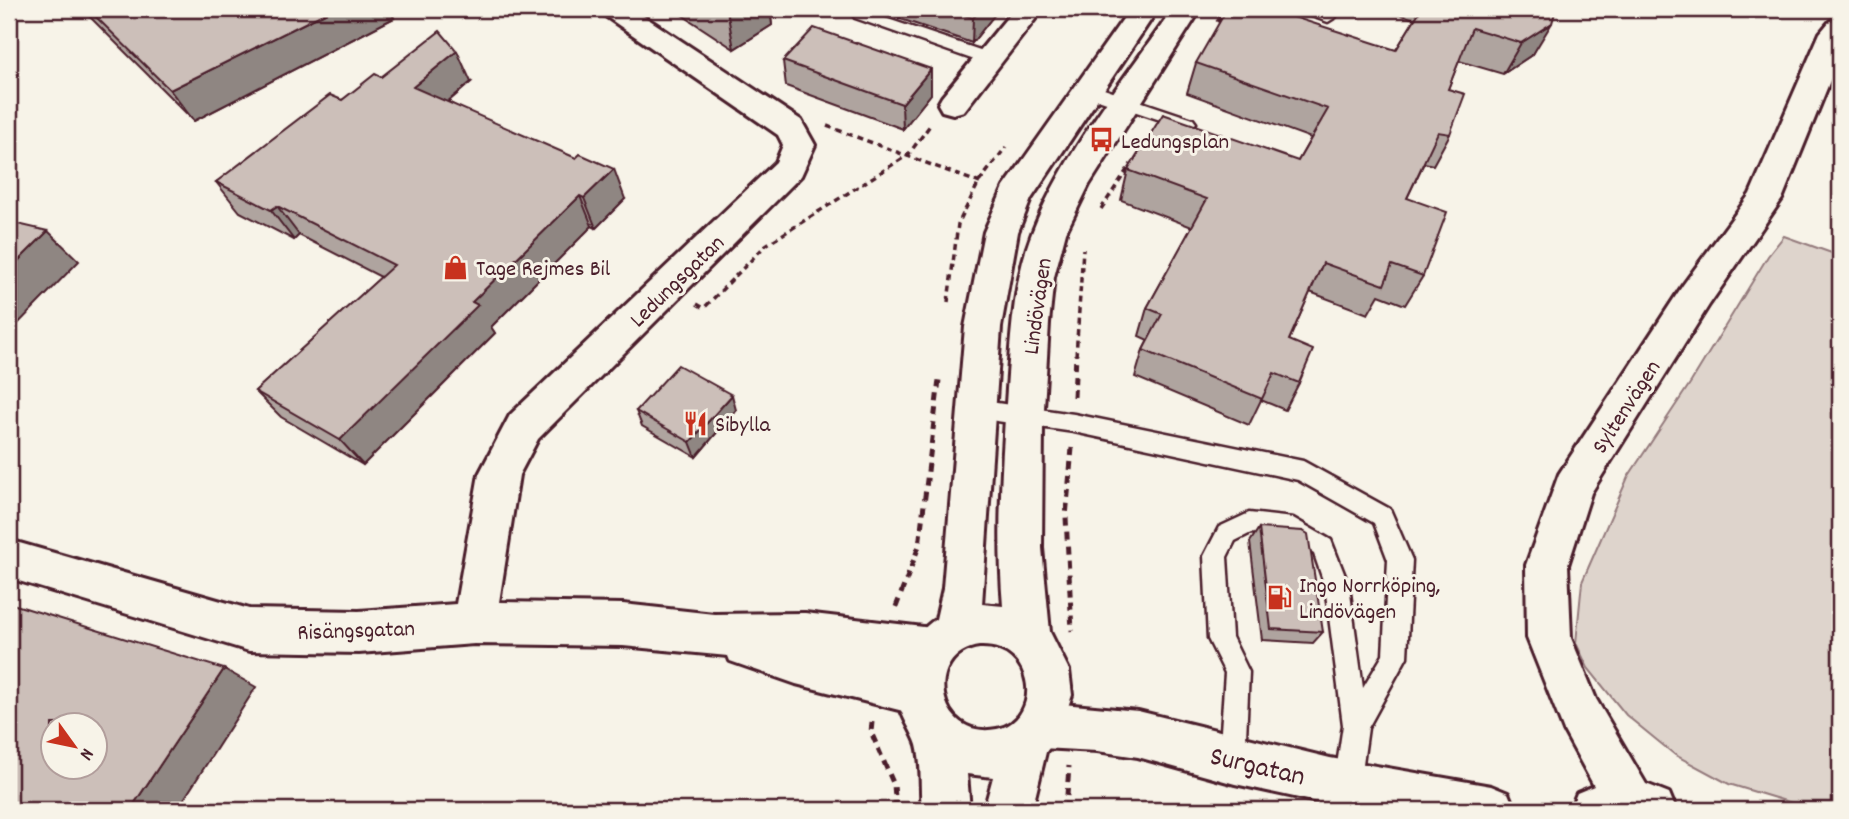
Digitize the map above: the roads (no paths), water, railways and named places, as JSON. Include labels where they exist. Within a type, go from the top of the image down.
[{"type":"street","name":"Ledungsgatan","points":[[474,623],[499,474],[524,427],[789,168],[799,145],[790,128],[614,9]]},
{"type":"street","points":[[953,104],[1029,9]]},
{"type":"street","name":"Lindövägen","points":[[894,673],[922,670],[943,641],[964,588],[983,327],[1001,232],[1016,196],[1144,9]]},
{"type":"street","name":"Lindövägen","points":[[1029,642],[1018,551],[1030,325],[1039,259],[1058,211],[1187,9]]},
{"type":"street","name":"Syltenvägen","points":[[1626,808],[1580,715],[1549,638],[1547,565],[1573,487],[1696,295],[1765,199],[1797,118],[1835,33],[1840,28]]},
{"type":"street","name":"Risängsgatan","points":[[9,559],[249,630],[359,632],[474,623],[623,625],[714,635],[796,662],[894,673]]},
{"type":"street","points":[[943,641],[967,626],[989,624],[1011,630],[1029,642],[1043,660],[1052,714],[1007,810]]},
{"type":"street","points":[[894,673],[939,733],[958,747],[981,754],[1004,752],[1052,714]]},
{"type":"street","name":"Surgatan","points":[[1052,714],[1150,736],[1232,760],[1347,785],[1491,810]]},
{"type":"street","points":[[939,733],[946,810]]},
{"type":"lane","points":[[1306,9],[1328,16]]},
{"type":"lane","points":[[861,15],[989,59]]},
{"type":"lane","points":[[1089,90],[1208,131]]},
{"type":"lane","points":[[976,410],[1024,414],[1074,423],[1303,471],[1382,516],[1400,560],[1395,657],[1356,725]]},
{"type":"lane","points":[[1232,760],[1237,672],[1220,639],[1215,556],[1227,534],[1249,523],[1293,528],[1323,547],[1338,586],[1356,725],[1347,785]]},
{"type":"place","name":"Ledungsplan","points":[[1101,140]]},
{"type":"place","name":"Tage Rejmes Bil","points":[[456,267]]},
{"type":"place","name":"Sibylla","points":[[695,423]]},
{"type":"place","name":"Ingo Norrköping, Lindövägen","points":[[1279,597]]}]
